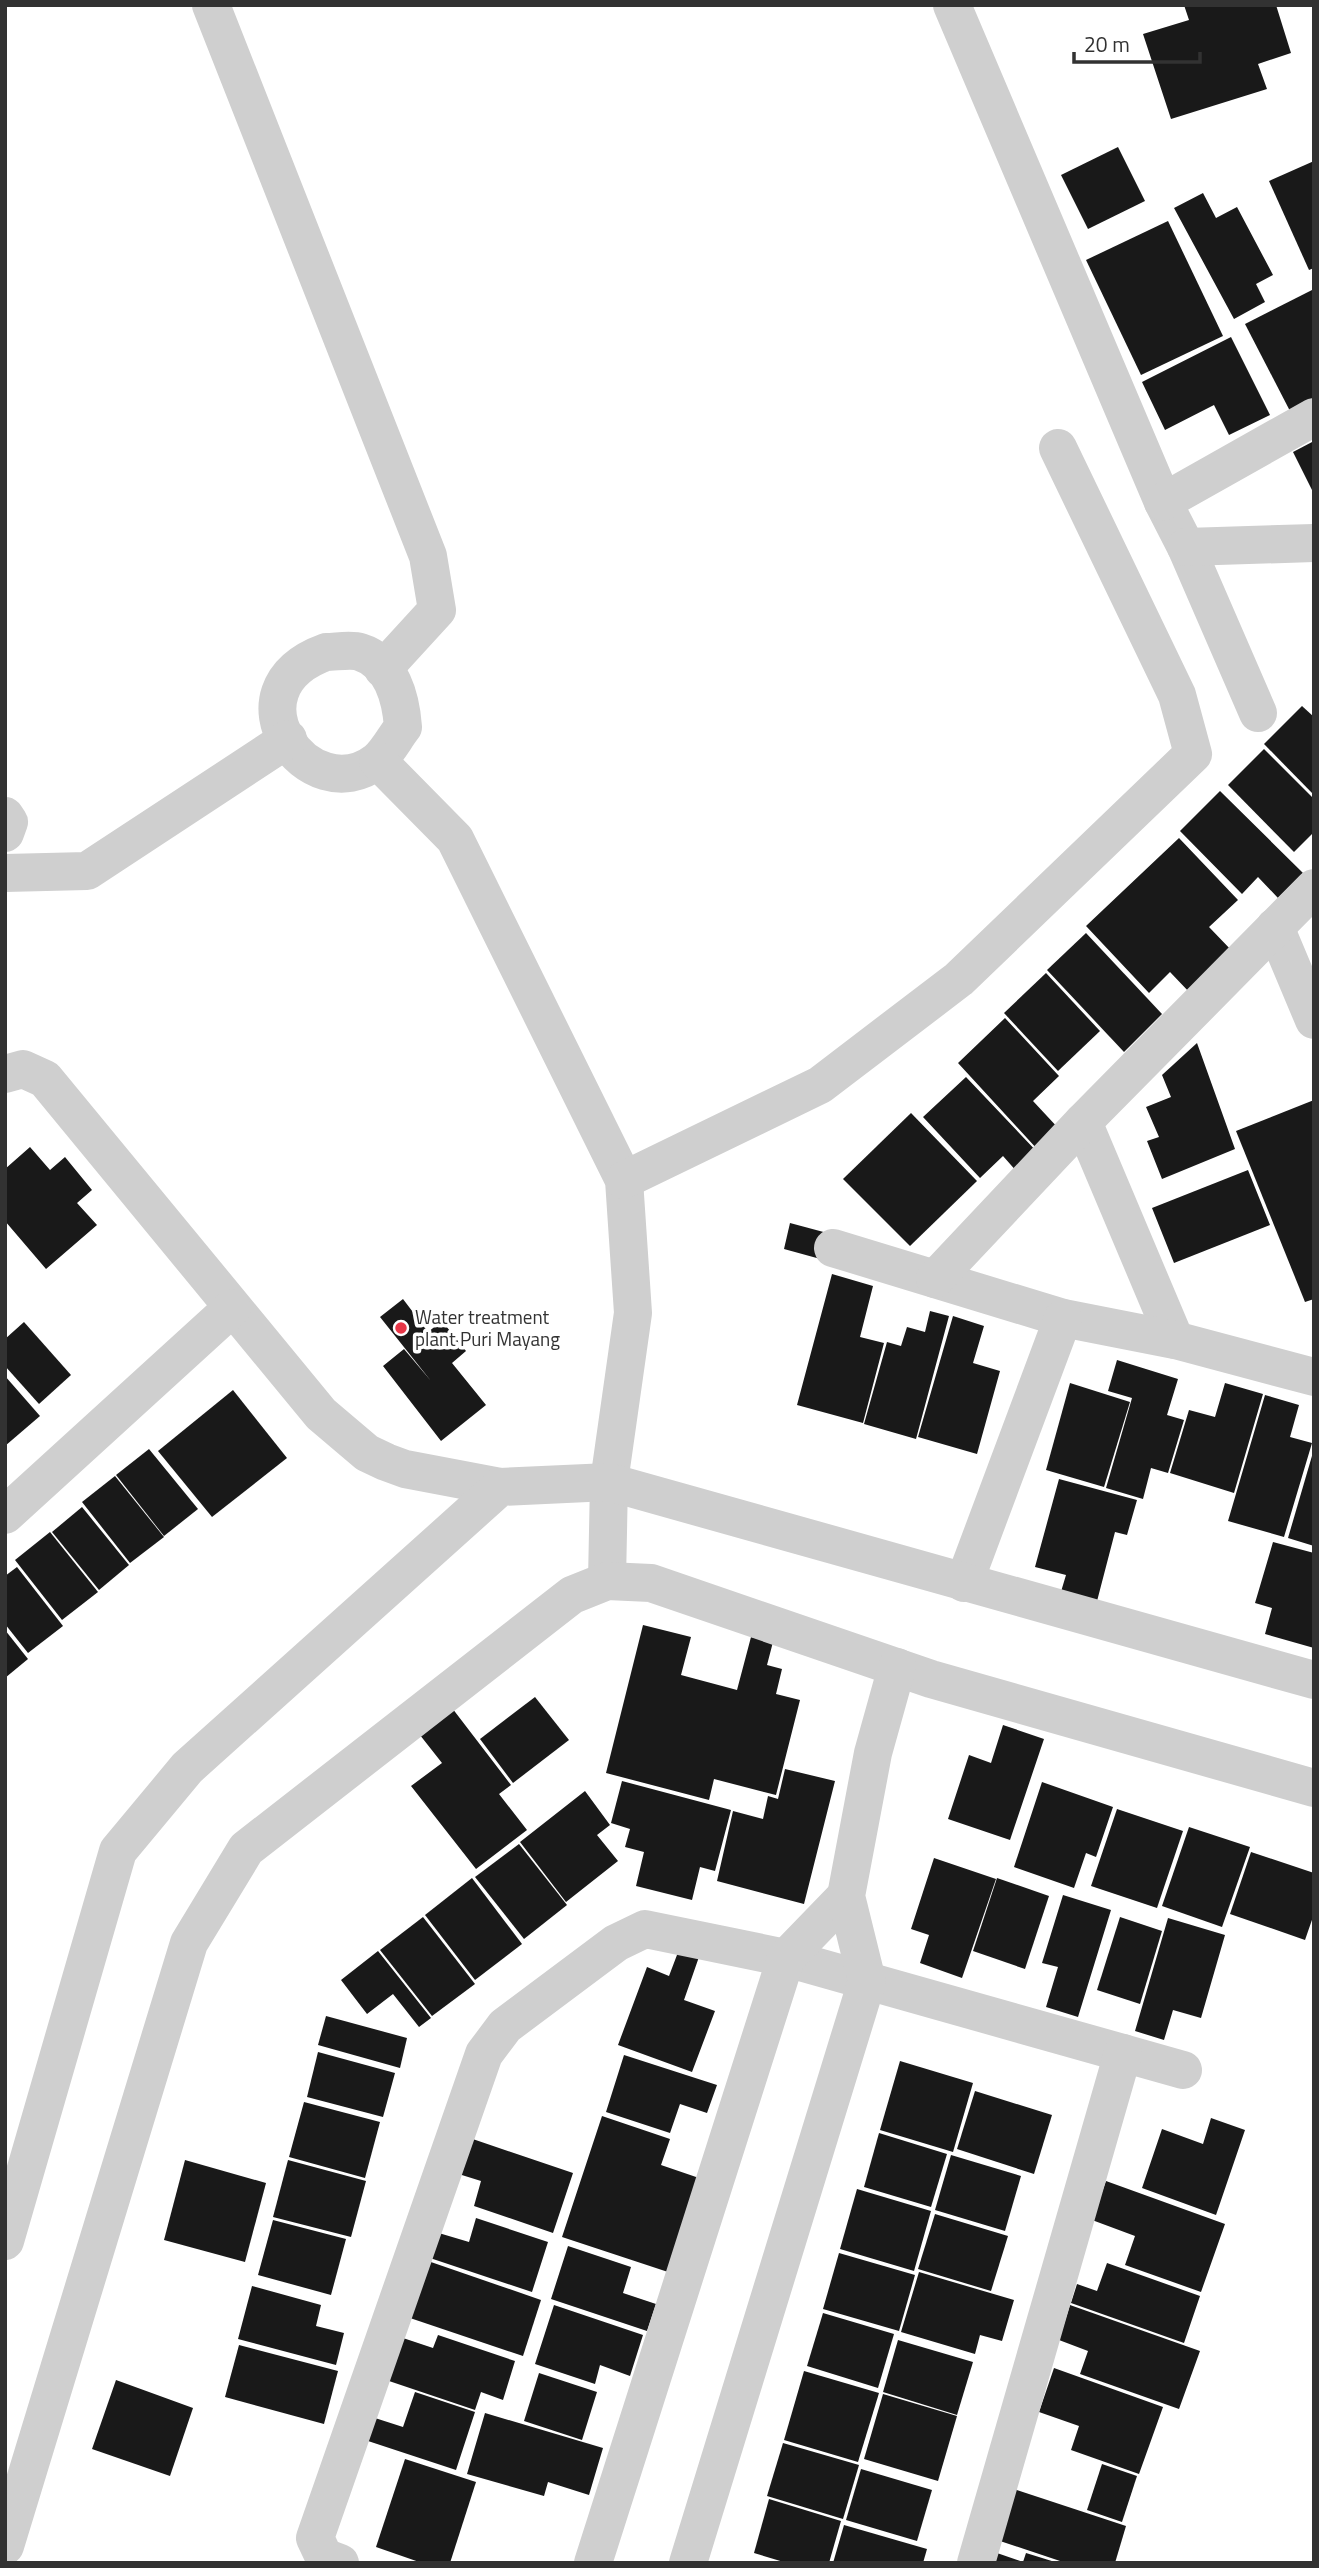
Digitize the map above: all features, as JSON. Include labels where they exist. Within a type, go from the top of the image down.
[{"type":"street","points":[[211,5],[428,556],[437,610],[383,669]]},
{"type":"street","points":[[951,5],[1163,502],[1186,547],[1258,713]]},
{"type":"street","points":[[1163,502],[1314,417]]},
{"type":"street","points":[[624,1180],[820,1085],[959,979],[1193,754],[1177,695],[1058,448]]},
{"type":"street","points":[[1186,547],[1314,543]]},
{"type":"street","points":[[326,652],[360,652],[383,669],[401,696],[403,727],[378,761],[350,774],[318,771],[296,752],[288,739],[276,720],[282,683],[303,660],[326,652]]},
{"type":"street","points":[[5,873],[87,871],[288,739]]},
{"type":"street","points":[[378,761],[455,839],[624,1180],[634,1313],[609,1482],[607,1581]]},
{"type":"street","points":[[5,816],[9,822],[5,833]]},
{"type":"street","points":[[935,1279],[1083,1122],[1314,888]]},
{"type":"street","points":[[1275,927],[1314,1020]]},
{"type":"street","points":[[5,1074],[23,1069],[45,1079],[321,1414],[367,1453],[405,1469],[500,1487],[609,1482],[1314,1680]]},
{"type":"street","points":[[1083,1122],[1175,1340]]},
{"type":"street","points":[[833,1248],[1063,1318],[1175,1340],[1314,1377]]},
{"type":"street","points":[[5,1515],[232,1308]]},
{"type":"street","points":[[964,1583],[1063,1318]]},
{"type":"street","points":[[5,2241],[118,1852],[187,1768],[500,1487]]},
{"type":"street","points":[[5,2546],[189,1943],[246,1849],[572,1595],[607,1581],[651,1583],[897,1667],[1314,1788]]},
{"type":"street","points":[[688,2563],[867,1981],[846,1896],[873,1753],[897,1667]]},
{"type":"street","points":[[593,2563],[786,1958],[846,1896]]},
{"type":"street","points":[[340,2563],[324,2557],[315,2538],[484,2054],[505,2026],[616,1943],[645,1930],[786,1958],[1183,2070]]},
{"type":"street","points":[[976,2563],[1124,2053]]},
{"type":"building","points":[[1184,5],[1276,5],[1291,53],[1258,64],[1267,89],[1171,119],[1143,34],[1189,20]]},
{"type":"building","points":[[1118,147],[1145,201],[1088,229],[1061,175]]},
{"type":"building","points":[[1314,161],[1314,268],[1309,270],[1269,181]]},
{"type":"building","points":[[1203,193],[1216,218],[1237,207],[1273,275],[1256,284],[1265,302],[1234,319],[1174,208]]},
{"type":"building","points":[[1168,221],[1223,336],[1141,375],[1086,260]]},
{"type":"building","points":[[1314,289],[1314,401],[1291,413],[1245,324]]},
{"type":"building","points":[[1231,337],[1270,415],[1229,435],[1214,405],[1165,430],[1142,382]]},
{"type":"building","points":[[1314,441],[1314,494],[1293,452]]},
{"type":"building","points":[[1302,706],[1314,717],[1314,795],[1264,744]]},
{"type":"building","points":[[1264,749],[1314,799],[1314,832],[1294,852],[1228,785]]},
{"type":"building","points":[[1220,791],[1303,873],[1278,898],[1258,877],[1242,894],[1180,831]]},
{"type":"building","points":[[1179,838],[1238,900],[1209,927],[1234,953],[1191,994],[1170,972],[1149,993],[1086,926]]},
{"type":"building","points":[[1086,933],[1162,1014],[1124,1052],[1047,970]]},
{"type":"building","points":[[1046,973],[1100,1031],[1058,1071],[1004,1013]]},
{"type":"building","points":[[1005,1018],[1059,1076],[1033,1101],[1060,1130],[1038,1150],[958,1063]]},
{"type":"building","points":[[1197,1043],[1235,1149],[1162,1179],[1147,1141],[1159,1137],[1146,1107],[1171,1097],[1162,1075]]},
{"type":"building","points":[[966,1077],[1040,1155],[1019,1174],[1003,1156],[980,1178],[923,1117]]},
{"type":"building","points":[[1314,1100],[1314,1299],[1305,1302],[1236,1131]]},
{"type":"building","points":[[911,1113],[977,1181],[910,1246],[843,1179]]},
{"type":"building","points":[[30,1147],[50,1170],[65,1157],[92,1190],[77,1203],[97,1225],[46,1269],[5,1221],[5,1169]]},
{"type":"building","points":[[1248,1170],[1270,1225],[1174,1263],[1152,1208]]},
{"type":"building","points":[[790,1223],[831,1234],[824,1260],[784,1249]]},
{"type":"building","points":[[832,1274],[873,1286],[860,1337],[884,1343],[863,1423],[797,1405]]},
{"type":"building","points":[[403,1299],[428,1332],[442,1321],[466,1351],[452,1363],[486,1405],[441,1441],[383,1366],[404,1349],[431,1381],[380,1317]]},
{"type":"building","points":[[930,1311],[949,1316],[916,1439],[864,1424],[887,1342],[901,1346],[907,1327],[925,1332]]},
{"type":"building","points":[[953,1316],[984,1326],[973,1363],[1000,1371],[977,1454],[918,1437]]},
{"type":"building","points":[[24,1322],[71,1375],[39,1404],[5,1366],[5,1339]]},
{"type":"building","points":[[1117,1360],[1178,1379],[1167,1415],[1184,1420],[1168,1473],[1151,1468],[1143,1499],[1106,1488],[1132,1398],[1108,1391]]},
{"type":"building","points":[[5,1376],[40,1416],[5,1446]]},
{"type":"building","points":[[1070,1383],[1130,1402],[1104,1487],[1046,1470]]},
{"type":"building","points":[[1225,1383],[1263,1394],[1234,1493],[1170,1473],[1189,1410],[1215,1417]]},
{"type":"building","points":[[233,1390],[287,1458],[212,1517],[158,1451]]},
{"type":"building","points":[[1265,1395],[1299,1405],[1290,1437],[1312,1443],[1284,1537],[1228,1521]]},
{"type":"building","points":[[149,1449],[198,1509],[164,1536],[116,1475]]},
{"type":"building","points":[[1314,1449],[1314,1546],[1288,1538]]},
{"type":"building","points":[[115,1476],[164,1537],[130,1563],[82,1502]]},
{"type":"building","points":[[1059,1479],[1137,1500],[1127,1535],[1115,1532],[1096,1605],[1060,1595],[1066,1575],[1035,1567]]},
{"type":"building","points":[[82,1507],[129,1565],[99,1590],[52,1532]]},
{"type":"building","points":[[50,1532],[98,1592],[62,1620],[15,1560]]},
{"type":"building","points":[[1273,1542],[1314,1553],[1314,1648],[1265,1634],[1272,1608],[1255,1603]]},
{"type":"building","points":[[17,1567],[63,1626],[28,1653],[5,1624],[5,1576]]},
{"type":"building","points":[[643,1625],[691,1637],[681,1675],[737,1690],[751,1637],[773,1642],[767,1665],[782,1669],[776,1694],[800,1700],[776,1795],[714,1779],[709,1800],[606,1773]]},
{"type":"building","points":[[5,1630],[28,1659],[5,1678]]},
{"type":"building","points":[[535,1697],[569,1740],[513,1783],[480,1739]]},
{"type":"building","points":[[449,1704],[511,1785],[499,1794],[527,1830],[476,1869],[411,1786],[442,1763],[416,1730]]},
{"type":"building","points":[[1003,1725],[1044,1739],[1010,1840],[948,1819],[969,1755],[991,1763]]},
{"type":"building","points":[[785,1769],[835,1781],[804,1904],[717,1881],[733,1811],[763,1819],[768,1796],[778,1799]]},
{"type":"building","points":[[622,1781],[731,1810],[715,1871],[700,1867],[692,1900],[636,1886],[644,1852],[625,1847],[630,1829],[611,1823]]},
{"type":"building","points":[[1042,1782],[1113,1807],[1096,1857],[1086,1853],[1074,1888],[1014,1867]]},
{"type":"building","points":[[585,1791],[610,1825],[597,1835],[618,1861],[566,1902],[520,1842]]},
{"type":"building","points":[[1117,1809],[1183,1831],[1157,1908],[1091,1886]]},
{"type":"building","points":[[1189,1827],[1250,1847],[1222,1927],[1162,1906]]},
{"type":"building","points":[[519,1844],[567,1905],[524,1939],[475,1877]]},
{"type":"building","points":[[1251,1852],[1314,1873],[1314,1914],[1305,1940],[1230,1914]]},
{"type":"building","points":[[934,1858],[996,1879],[962,1978],[920,1963],[929,1935],[911,1929]]},
{"type":"building","points":[[472,1878],[522,1944],[475,1980],[425,1915]]},
{"type":"building","points":[[997,1878],[1049,1896],[1025,1969],[973,1951]]},
{"type":"building","points":[[1063,1895],[1111,1910],[1078,2017],[1046,2007],[1058,1967],[1042,1963]]},
{"type":"building","points":[[423,1917],[475,1984],[432,2016],[380,1950]]},
{"type":"building","points":[[1120,1917],[1162,1931],[1140,2004],[1097,1990]]},
{"type":"building","points":[[1168,1918],[1225,1935],[1201,2018],[1173,2010],[1164,2040],[1135,2031]]},
{"type":"building","points":[[680,1947],[700,1954],[684,2000],[715,2011],[692,2072],[618,2045],[647,1967],[669,1976]]},
{"type":"building","points":[[378,1951],[431,2018],[419,2027],[393,1994],[367,2014],[341,1980]]},
{"type":"building","points":[[326,2016],[407,2038],[400,2068],[318,2045]]},
{"type":"building","points":[[318,2052],[395,2073],[383,2117],[307,2097]]},
{"type":"building","points":[[624,2055],[717,2085],[707,2113],[680,2104],[670,2133],[606,2112]]},
{"type":"building","points":[[900,2061],[973,2083],[953,2152],[880,2130]]},
{"type":"building","points":[[975,2091],[1052,2115],[1034,2174],[957,2149]]},
{"type":"building","points":[[304,2102],[380,2122],[365,2178],[289,2157]]},
{"type":"building","points":[[602,2116],[670,2139],[661,2165],[699,2178],[668,2272],[562,2237]]},
{"type":"building","points":[[1211,2118],[1245,2130],[1216,2215],[1142,2188],[1162,2129],[1203,2144]]},
{"type":"building","points":[[879,2133],[947,2154],[931,2207],[864,2187]]},
{"type":"building","points":[[461,2135],[573,2173],[553,2233],[474,2206],[481,2181],[449,2171]]},
{"type":"building","points":[[951,2155],[1021,2176],[1005,2231],[935,2210]]},
{"type":"building","points":[[185,2160],[266,2183],[245,2262],[164,2240]]},
{"type":"building","points":[[288,2160],[366,2181],[351,2237],[273,2217]]},
{"type":"building","points":[[1106,2181],[1225,2224],[1201,2292],[1125,2265],[1135,2236],[1092,2220]]},
{"type":"building","points":[[857,2189],[931,2211],[914,2271],[840,2249]]},
{"type":"building","points":[[935,2214],[1008,2236],[991,2291],[918,2269]]},
{"type":"building","points":[[476,2218],[548,2242],[532,2292],[424,2256],[432,2231],[469,2242]]},
{"type":"building","points":[[273,2220],[346,2239],[331,2295],[258,2275]]},
{"type":"building","points":[[568,2246],[631,2267],[623,2293],[656,2304],[647,2331],[551,2299]]},
{"type":"building","points":[[839,2253],[915,2275],[899,2331],[823,2309]]},
{"type":"building","points":[[428,2261],[541,2300],[523,2356],[410,2318]]},
{"type":"building","points":[[1107,2263],[1200,2296],[1184,2343],[1071,2303],[1077,2284],[1097,2291]]},
{"type":"building","points":[[919,2272],[1014,2300],[1002,2341],[980,2335],[975,2354],[901,2332]]},
{"type":"building","points":[[252,2286],[321,2305],[316,2326],[344,2333],[336,2365],[238,2339]]},
{"type":"building","points":[[554,2305],[643,2335],[630,2376],[600,2365],[595,2384],[535,2364]]},
{"type":"building","points":[[1070,2305],[1200,2351],[1179,2409],[1080,2374],[1088,2351],[1059,2340]]},
{"type":"building","points":[[823,2313],[894,2334],[878,2388],[807,2366]]},
{"type":"building","points":[[438,2335],[515,2361],[503,2400],[481,2392],[475,2410],[389,2381],[403,2338],[433,2348]]},
{"type":"building","points":[[898,2340],[973,2362],[957,2415],[883,2392]]},
{"type":"building","points":[[239,2345],[338,2371],[324,2424],[225,2397]]},
{"type":"building","points":[[1054,2368],[1163,2407],[1139,2474],[1071,2450],[1079,2426],[1039,2412]]},
{"type":"building","points":[[804,2371],[879,2393],[858,2462],[784,2440]]},
{"type":"building","points":[[539,2373],[597,2392],[582,2440],[524,2421]]},
{"type":"building","points":[[116,2380],[193,2408],[170,2476],[92,2449]]},
{"type":"building","points":[[415,2392],[475,2412],[456,2470],[368,2441],[375,2418],[403,2427]]},
{"type":"building","points":[[883,2394],[957,2416],[938,2481],[864,2459]]},
{"type":"building","points":[[485,2413],[603,2448],[589,2495],[548,2482],[544,2496],[467,2474]]},
{"type":"building","points":[[783,2443],[859,2465],[843,2519],[767,2496]]},
{"type":"building","points":[[405,2459],[476,2482],[450,2563],[422,2563],[376,2547]]},
{"type":"building","points":[[1102,2464],[1137,2476],[1122,2522],[1087,2510]]},
{"type":"building","points":[[861,2469],[932,2490],[917,2541],[846,2520]]},
{"type":"building","points":[[1014,2489],[1126,2526],[1115,2563],[1066,2563],[997,2540]]},
{"type":"building","points":[[769,2499],[841,2521],[829,2563],[787,2563],[754,2553]]},
{"type":"building","points":[[844,2525],[927,2549],[923,2563],[833,2563]]},
{"type":"building","points":[[997,2553],[1023,2562],[1026,2553],[1055,2562],[994,2563]]},
{"type":"place","name":"Water treatment plant Puri Mayang","points":[[401,1328]]}]
